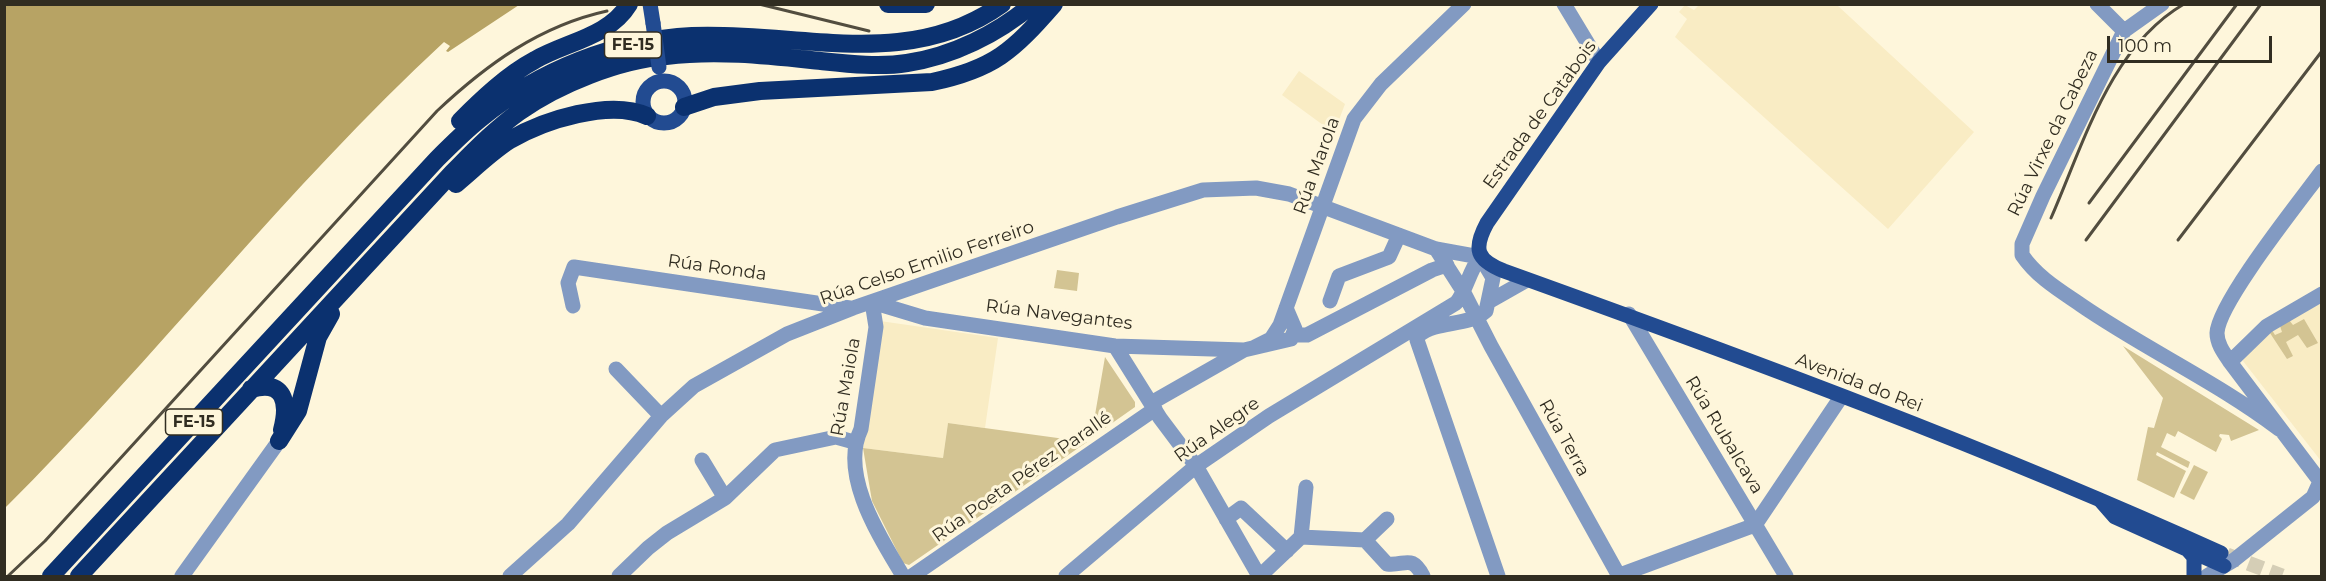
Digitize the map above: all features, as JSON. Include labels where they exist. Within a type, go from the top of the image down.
[{"type":"highway","points":[[336,266],[418,164],[496,87],[535,60],[613,23],[629,4]]},
{"type":"highway","points":[[888,4],[926,4]]},
{"type":"highway","name":"FE-15","points":[[51,576],[437,159],[480,119],[551,73],[595,55],[639,44],[691,36],[731,36],[847,45],[901,44],[950,31],[1002,4]]},
{"type":"highway","name":"FE-15","points":[[79,576],[251,388],[489,135],[521,111],[583,78],[617,66],[664,56],[705,53],[844,63],[905,64],[961,47],[1006,26],[1033,4]]},
{"type":"highway","points":[[684,107],[714,97],[760,91],[932,82],[956,77],[1001,58],[1024,38],[1053,4]]},
{"type":"highway","points":[[415,213],[510,140],[549,122],[569,116],[611,110],[626,110],[647,116]]},
{"type":"highway","points":[[279,441],[298,411],[318,337],[347,286]]},
{"type":"highway","points":[[251,388],[263,385],[273,387],[284,399],[286,414],[279,441]]},
{"type":"main road","points":[[650,4],[660,74],[680,88],[685,100],[684,107],[677,118],[665,123],[647,116],[642,104],[645,91],[660,74]]},
{"type":"main road","name":"Estrada de Catabois","points":[[1480,256],[1480,239],[1487,223],[1599,62],[1651,4]]},
{"type":"main road","name":"Avenida do Rei","points":[[1480,256],[1495,268],[1629,314],[2100,498],[2223,559]]},
{"type":"main road","points":[[2100,498],[2115,517],[2187,549],[2223,559]]},
{"type":"main road","points":[[2187,549],[2194,557],[2194,576]]},
{"type":"street","name":"Rúa Marola","points":[[1285,331],[1286,308],[1354,119],[1381,84],[1464,4]]},
{"type":"street","points":[[1564,4],[1599,62]]},
{"type":"street","points":[[2097,4],[2124,31],[2162,4]]},
{"type":"street","name":"Rúa Virxe da Cabeza","points":[[2124,31],[2043,196],[2022,244],[2022,255],[2038,275],[2119,331],[2219,389]]},
{"type":"street","points":[[2207,576],[2223,559],[2319,486],[2230,362],[2220,345],[2217,332],[2233,293],[2322,171]]},
{"type":"street","name":"Rúa Celso Emilio Ferreiro","points":[[510,576],[568,524],[661,416],[694,386],[787,334],[853,308],[1203,190],[1256,188],[1289,194],[1436,249],[1480,256]]},
{"type":"street","points":[[1330,302],[1339,276],[1389,256],[1399,235]]},
{"type":"street","points":[[1436,249],[1463,291]]},
{"type":"street","points":[[1417,340],[1419,335],[1426,330],[1476,317],[1486,311],[1490,302],[1493,278],[1480,256],[1469,272],[1463,291]]},
{"type":"street","name":"Rúa Navegantes","points":[[1156,410],[1249,349],[1285,331],[1307,335],[1432,270],[1448,265]]},
{"type":"street","name":"Rúa Ronda","points":[[573,306],[568,283],[574,267],[853,308]]},
{"type":"street","points":[[1490,302],[1527,280]]},
{"type":"street","name":"Rúa Terra","points":[[1463,291],[1619,576]]},
{"type":"street","name":"Rúa Alegre","points":[[1066,576],[1196,466],[1269,416],[1403,332],[1455,303],[1463,291]]},
{"type":"street","points":[[2230,362],[2267,326],[2322,294]]},
{"type":"street","name":"Rúa Navegantes","points":[[872,302],[925,318],[1115,346],[1249,349]]},
{"type":"street","name":"Rúa Maiola","points":[[872,302],[876,327],[861,429],[854,442],[856,474],[872,523],[903,576]]},
{"type":"street","name":"Rúa Rubalcava","points":[[1629,314],[1786,576]]},
{"type":"street","points":[[1403,332],[1412,334],[1417,340],[1498,576]]},
{"type":"street","points":[[1115,346],[1156,410],[1196,466],[1259,576],[1301,537],[1306,487]]},
{"type":"street","points":[[2230,362],[2232,379],[2219,389],[2279,429]]},
{"type":"street","points":[[616,369],[661,416]]},
{"type":"street","points":[[1619,576],[1755,525],[1841,397]]},
{"type":"street","name":"Rúa Poeta Pérez Parallé","points":[[912,576],[1156,410]]},
{"type":"street","name":"Rúa Poeta Pérez Parallé","points":[[930,576],[1156,410]]},
{"type":"street","points":[[619,576],[667,533],[725,498],[775,450],[836,437],[854,442]]},
{"type":"street","points":[[182,576],[279,441]]},
{"type":"street","points":[[702,460],[725,498]]},
{"type":"street","points":[[1226,519],[1241,508],[1287,551]]},
{"type":"street","points":[[1365,540],[1387,519]]},
{"type":"street","points":[[1301,537],[1365,540],[1387,564],[1411,562],[1418,566],[1423,576]]},
{"type":"shaded area","points":[[5,4],[519,5],[448,52],[446,51],[450,46],[444,42],[386,98],[330,155],[61,451],[5,508]]},
{"type":"shaded area","points":[[1685,5],[1694,10],[1699,5],[1837,5],[1974,132],[1888,229],[1675,37],[1687,19],[1679,12]]},
{"type":"shaded area","points":[[1299,71],[1345,104],[1334,133],[1282,95]]},
{"type":"shaded area","points":[[1057,270],[1079,273],[1077,291],[1054,288]]},
{"type":"shaded area","points":[[2321,301],[2321,461],[2243,361],[2244,356],[2272,330]]},
{"type":"shaded area","points":[[2304,319],[2318,343],[2307,348],[2298,335],[2286,342],[2293,356],[2287,359],[2270,333],[2272,330],[2275,335],[2282,332],[2280,326],[2289,320],[2293,325]]},
{"type":"shaded area","points":[[880,321],[998,338],[985,428],[948,423],[943,458],[863,448]]},
{"type":"shaded area","points":[[2123,346],[2259,430],[2231,441],[2229,435],[2220,434],[2222,439],[2216,452],[2178,431],[2175,437],[2167,433],[2161,447],[2190,462],[2188,468],[2157,452],[2156,455],[2186,471],[2174,498],[2137,480],[2148,427],[2154,428],[2163,398]]},
{"type":"shaded area","points":[[1105,357],[1135,402],[1135,407],[1091,438]]},
{"type":"shaded area","points":[[948,423],[1087,442],[909,565],[903,563],[872,501],[863,448],[943,458]]},
{"type":"shaded area","points":[[2194,465],[2208,472],[2194,500],[2180,493]]},
{"type":"tunnel","points":[[2227,555],[2282,576]]},
{"type":"railway","points":[[759,4],[869,31]]},
{"type":"railway","points":[[2051,218],[2088,129],[2118,71],[2158,22],[2184,4]]},
{"type":"railway","points":[[2089,203],[2237,4]]},
{"type":"railway","points":[[2086,240],[2261,4]]},
{"type":"railway","points":[[8,576],[45,541],[437,111],[475,78],[515,49],[559,26],[607,11]]},
{"type":"railway","points":[[2178,240],[2322,51]]}]
